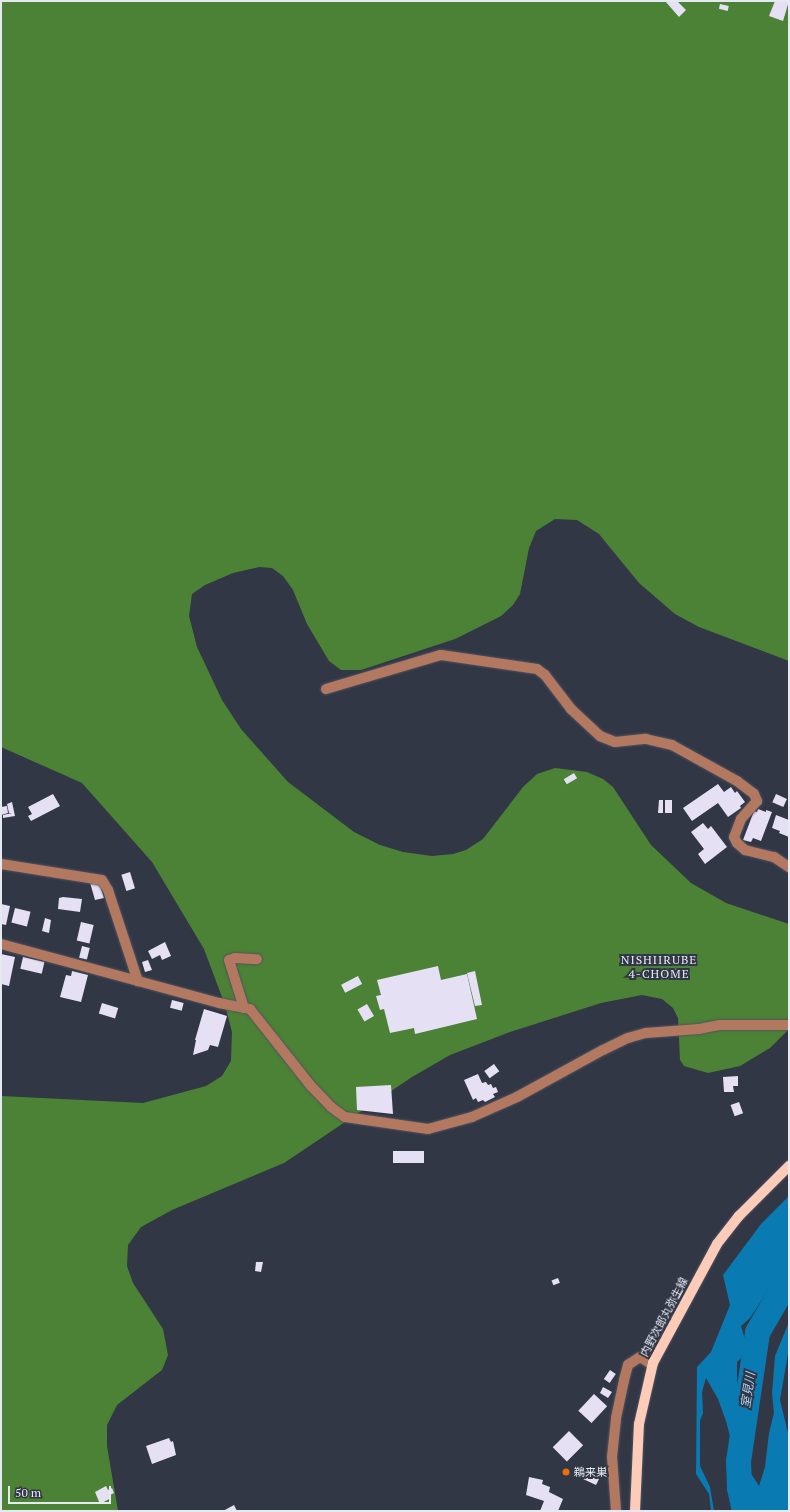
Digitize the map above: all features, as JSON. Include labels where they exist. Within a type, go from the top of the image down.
[{"type":"main road","name":"内野次郎丸弥生線","points":[[635,1511],[639,1424],[653,1362],[717,1244],[739,1216],[789,1166]]},
{"type":"street","points":[[326,689],[441,655],[536,669],[545,675],[571,709],[600,736],[614,742],[646,739],[672,745],[737,780],[754,794],[757,801],[741,819],[734,837],[737,843],[745,850],[774,857],[789,867]]},
{"type":"street","points":[[1,864],[102,880],[108,890],[138,981]]},
{"type":"street","points":[[1,944],[219,1003],[250,1009],[311,1086],[331,1107],[345,1117],[428,1129],[472,1117],[517,1096],[628,1038],[646,1033],[699,1029],[719,1025],[789,1026]]},
{"type":"street","points":[[244,1008],[229,960],[235,958],[257,960]]},
{"type":"street","points":[[616,1511],[612,1457],[616,1418],[624,1380],[628,1365],[640,1357],[648,1362],[653,1362]]},
{"type":"green space","points":[[1,1],[789,1],[789,661],[699,627],[675,614],[639,583],[599,534],[577,520],[555,519],[536,531],[529,548],[520,594],[513,605],[501,616],[455,639],[361,670],[341,670],[329,661],[307,624],[293,590],[283,576],[272,568],[259,567],[233,573],[205,585],[192,594],[189,616],[197,647],[222,700],[241,729],[288,782],[354,832],[380,845],[403,852],[432,856],[453,854],[466,850],[483,839],[523,787],[537,774],[555,768],[587,772],[603,779],[613,787],[651,845],[691,883],[726,903],[789,924],[789,1029],[770,1048],[740,1066],[708,1073],[684,1066],[680,1060],[678,1018],[673,1008],[662,999],[642,995],[601,1003],[510,1032],[450,1055],[412,1077],[284,1163],[172,1210],[141,1227],[128,1245],[127,1266],[133,1283],[163,1329],[168,1355],[162,1370],[117,1405],[107,1425],[107,1446],[118,1511],[1,1511],[1,1096],[143,1103],[206,1086],[222,1076],[231,1061],[232,1032],[225,1005],[204,949],[152,862],[82,783],[1,747]]},
{"type":"water","points":[[789,1196],[789,1272],[786,1270],[771,1286],[750,1318],[741,1326],[747,1346],[743,1356],[737,1362],[737,1381],[742,1391],[740,1403],[746,1449],[744,1458],[750,1472],[759,1486],[765,1467],[769,1433],[774,1413],[772,1393],[775,1356],[789,1322],[789,1348],[780,1400],[789,1437],[789,1511],[751,1511],[748,1505],[726,1421],[718,1399],[706,1378],[702,1392],[703,1413],[700,1421],[700,1466],[710,1487],[714,1511],[711,1511],[709,1494],[696,1474],[697,1367],[711,1352],[730,1305],[723,1275],[761,1224]]},
{"type":"building","points":[[665,1],[677,1],[686,10],[679,17]]},
{"type":"building","points":[[775,1],[789,1],[783,21],[769,16]]},
{"type":"building","points":[[720,4],[729,6],[728,11],[719,9]]},
{"type":"building","points":[[574,773],[577,778],[567,784],[564,779]]},
{"type":"building","points":[[718,784],[724,792],[731,787],[735,793],[737,791],[745,802],[740,806],[741,808],[728,817],[718,803],[692,821],[683,808]]},
{"type":"building","points":[[53,794],[60,806],[31,821],[28,816],[32,814],[28,807]]},
{"type":"building","points":[[776,794],[787,799],[783,807],[772,802]]},
{"type":"building","points":[[659,800],[663,800],[663,813],[658,813]]},
{"type":"building","points":[[665,800],[672,800],[672,813],[665,813]]},
{"type":"building","points":[[12,802],[15,816],[3,818],[3,815],[12,813],[9,813],[7,804]]},
{"type":"building","points":[[7,806],[8,813],[1,815],[1,807]]},
{"type":"building","points":[[758,809],[766,812],[766,810],[772,812],[761,841],[753,838],[751,842],[743,840],[754,811],[757,812]]},
{"type":"building","points":[[776,815],[789,820],[789,837],[772,828]]},
{"type":"building","points":[[703,823],[708,829],[711,826],[727,847],[705,864],[698,854],[704,849],[691,832]]},
{"type":"building","points":[[130,872],[135,888],[126,891],[121,875]]},
{"type":"building","points":[[89,879],[99,882],[104,898],[95,900]]},
{"type":"building","points":[[59,898],[82,899],[80,912],[58,909]]},
{"type":"building","points":[[1,904],[10,906],[6,925],[1,924]]},
{"type":"building","points":[[15,908],[31,912],[27,926],[11,923]]},
{"type":"building","points":[[45,918],[51,920],[49,933],[42,931]]},
{"type":"building","points":[[81,922],[94,925],[89,943],[77,941]]},
{"type":"building","points":[[165,942],[171,956],[162,960],[160,955],[152,959],[148,951]]},
{"type":"building","points":[[82,946],[90,948],[87,960],[79,958]]},
{"type":"building","points":[[1,954],[15,957],[9,986],[1,984]]},
{"type":"building","points":[[23,957],[44,962],[42,974],[20,969]]},
{"type":"building","points":[[148,960],[152,970],[145,972],[142,962]]},
{"type":"building","points":[[438,966],[441,980],[467,974],[477,1019],[415,1034],[414,1028],[390,1033],[384,1009],[380,1010],[376,996],[381,995],[377,980]]},
{"type":"building","points":[[72,971],[88,975],[81,1002],[60,997],[66,975],[71,976]]},
{"type":"building","points":[[475,971],[482,1005],[475,1006],[467,973]]},
{"type":"building","points":[[358,976],[362,984],[345,993],[341,985]]},
{"type":"building","points":[[172,1000],[184,1003],[182,1011],[170,1008]]},
{"type":"building","points":[[102,1003],[118,1008],[115,1018],[99,1014]]},
{"type":"building","points":[[367,1004],[374,1016],[364,1022],[357,1010]]},
{"type":"building","points":[[204,1009],[227,1016],[218,1047],[210,1045],[208,1050],[193,1055],[195,1040]]},
{"type":"building","points":[[494,1064],[499,1071],[490,1078],[484,1071]]},
{"type":"building","points":[[478,1074],[482,1083],[486,1082],[488,1085],[491,1084],[493,1088],[496,1087],[498,1092],[493,1094],[495,1097],[485,1102],[483,1100],[478,1102],[476,1098],[473,1100],[464,1080]]},
{"type":"building","points":[[738,1076],[738,1086],[733,1086],[734,1092],[724,1092],[723,1077]]},
{"type":"building","points":[[391,1085],[393,1114],[357,1110],[356,1087]]},
{"type":"building","points":[[739,1102],[743,1113],[735,1116],[731,1105]]},
{"type":"building","points":[[393,1151],[424,1151],[424,1163],[393,1163]]},
{"type":"building","points":[[256,1262],[263,1262],[261,1272],[255,1271]]},
{"type":"building","points":[[558,1278],[560,1283],[553,1285],[552,1281]]},
{"type":"building","points":[[610,1370],[616,1374],[610,1383],[604,1379]]},
{"type":"building","points":[[603,1387],[612,1392],[608,1398],[600,1393]]},
{"type":"building","points":[[594,1394],[607,1406],[591,1423],[578,1411]]},
{"type":"building","points":[[569,1431],[583,1445],[567,1461],[553,1447]]},
{"type":"building","points":[[169,1438],[171,1442],[173,1441],[176,1455],[152,1464],[146,1446]]},
{"type":"building","points":[[592,1472],[597,1474],[595,1478],[599,1479],[596,1485],[583,1479],[586,1473],[591,1475]]},
{"type":"building","points":[[529,1477],[543,1480],[542,1484],[550,1487],[549,1492],[563,1499],[558,1511],[540,1511],[544,1501],[526,1495]]},
{"type":"building","points":[[106,1486],[108,1490],[112,1488],[114,1493],[110,1495],[111,1498],[100,1504],[95,1492]]},
{"type":"building","points":[[234,1505],[237,1511],[223,1511]]},
{"type":"waterway","name":"室見川","points":[[744,1511],[739,1488],[738,1461],[757,1332],[789,1277]]},
{"type":"place","name":"鵜来巣","points":[[566,1472]]},
{"type":"district","name":"NISHIIRUBE 4-CHOME","points":[[659,967]]}]
